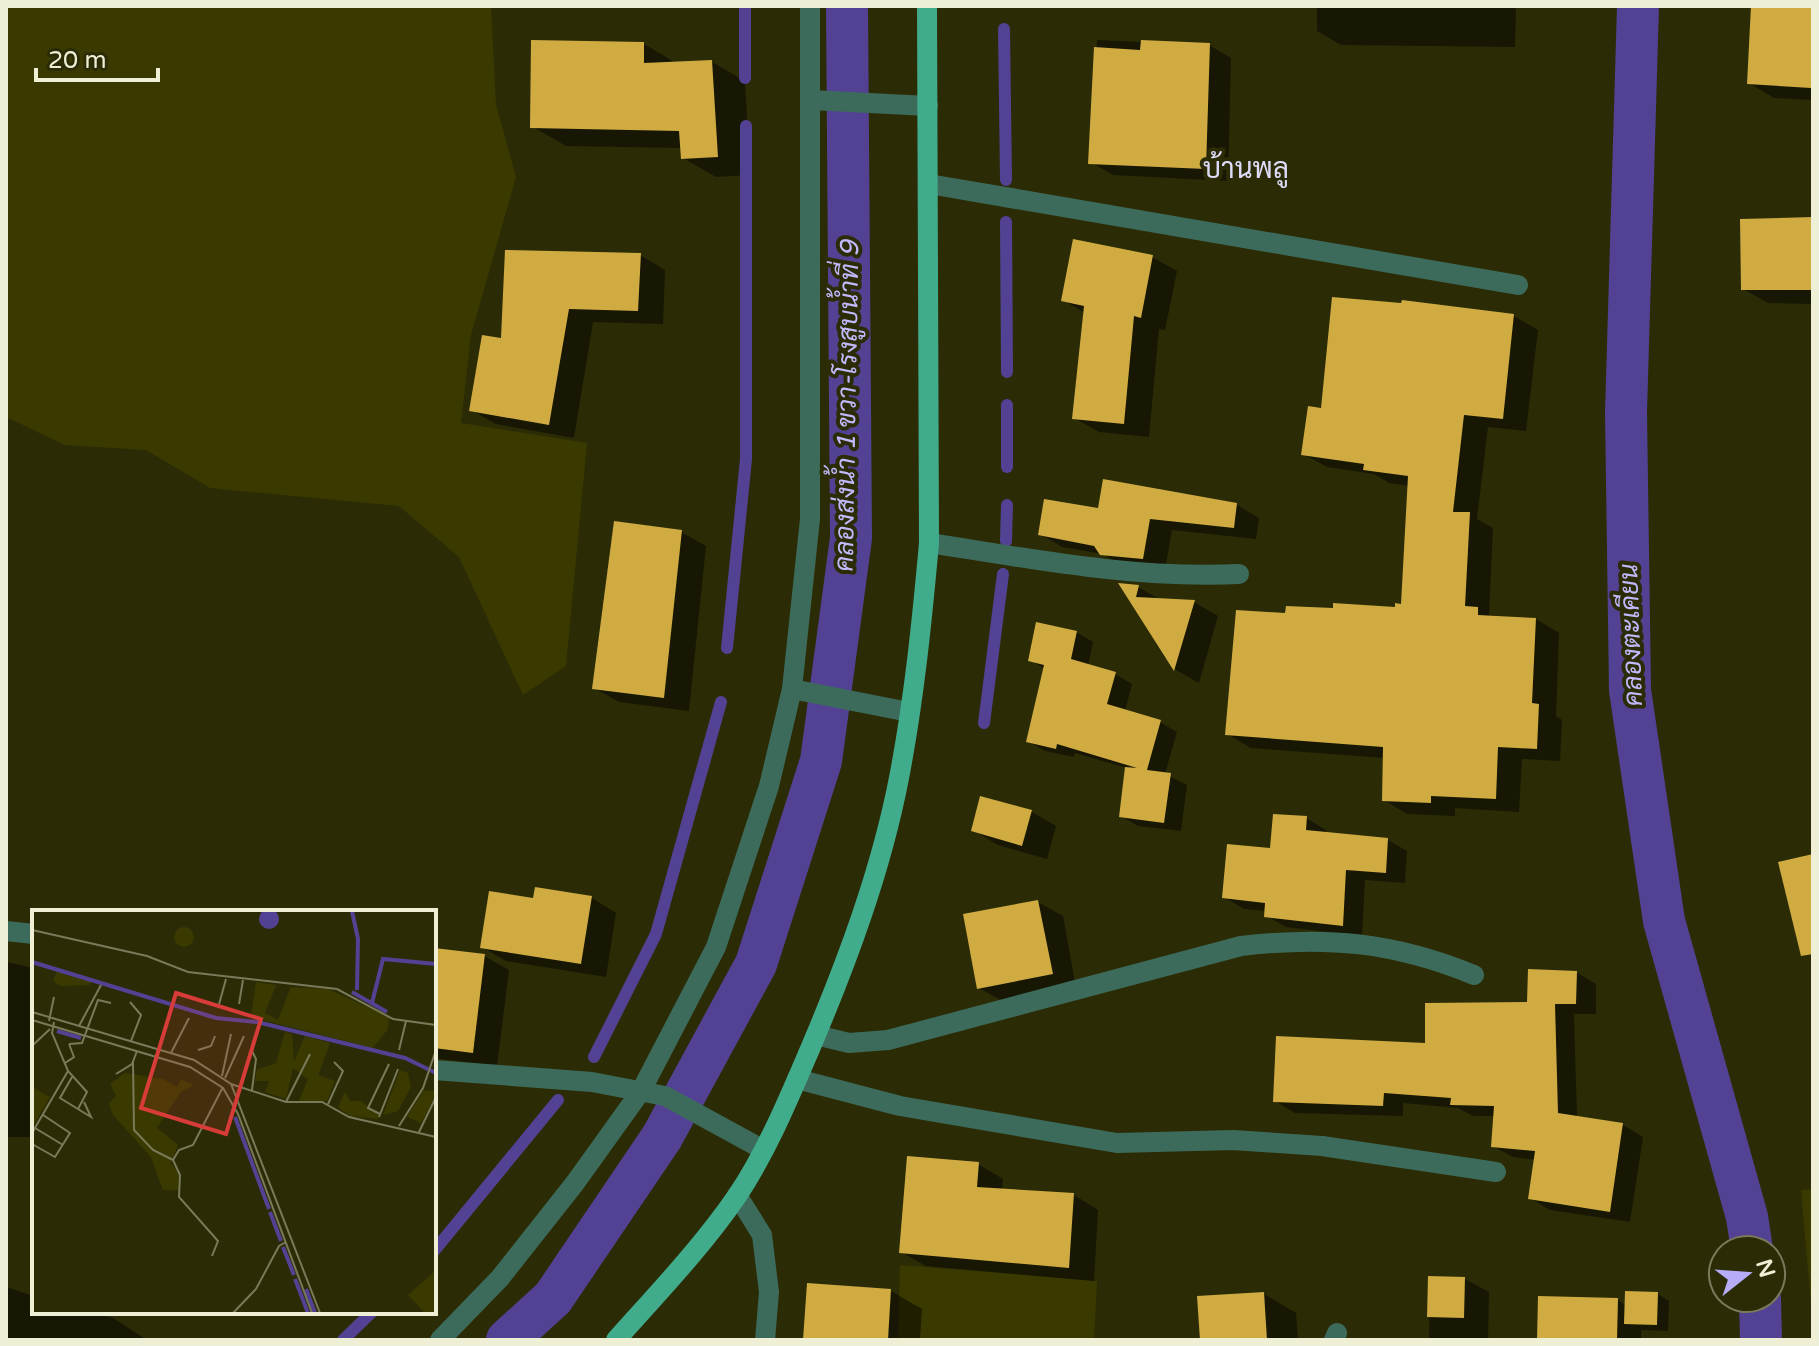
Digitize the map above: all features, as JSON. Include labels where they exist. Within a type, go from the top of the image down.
[{"type":"main road","points":[[616,1340],[660,1292],[737,1195],[762,1149],[816,1035],[869,888],[899,780],[929,543],[927,6]]},
{"type":"street","points":[[440,1340],[500,1278],[641,1091],[716,947],[769,786],[792,689],[810,519],[820,101],[810,6]]},
{"type":"street","points":[[820,101],[928,106]]},
{"type":"street","points":[[929,184],[1518,285]]},
{"type":"street","points":[[929,543],[1095,569],[1204,576],[1239,574]]},
{"type":"street","points":[[792,689],[909,712]]},
{"type":"street","points":[[6,931],[32,934]]},
{"type":"street","points":[[816,1035],[849,1043],[888,1040],[1241,946],[1292,940],[1381,945],[1426,955],[1474,975]]},
{"type":"street","points":[[436,1070],[592,1082],[665,1096],[762,1149]]},
{"type":"street","points":[[797,1079],[900,1106],[1117,1143],[1233,1140],[1322,1146],[1496,1172]]},
{"type":"street","points":[[737,1195],[762,1235],[769,1292],[765,1340]]},
{"type":"shaded area","points":[[6,6],[491,6],[496,105],[516,177],[471,335],[461,423],[587,443],[566,666],[523,695],[459,557],[399,506],[210,488],[146,450],[65,445],[6,417]]},
{"type":"shaded area","points":[[1813,1189],[1813,1328],[1801,1190]]},
{"type":"shaded area","points":[[900,1265],[1097,1281],[1094,1340],[898,1340]]},
{"type":"building","points":[[1751,6],[1813,6],[1811,88],[1747,84]]},
{"type":"building","points":[[531,40],[644,42],[644,63],[712,60],[718,157],[681,159],[679,131],[530,128]]},
{"type":"building","points":[[1141,40],[1210,43],[1206,169],[1088,164],[1094,47],[1140,50]]},
{"type":"building","points":[[1813,217],[1813,290],[1741,290],[1740,219]]},
{"type":"building","points":[[1073,239],[1153,255],[1141,318],[1134,316],[1124,424],[1072,419],[1084,306],[1061,301]]},
{"type":"building","points":[[505,250],[641,253],[638,311],[569,309],[549,425],[469,411],[482,335],[501,338]]},
{"type":"building","points":[[1332,297],[1401,303],[1402,300],[1514,314],[1503,419],[1464,415],[1453,512],[1470,512],[1465,606],[1478,607],[1478,615],[1536,618],[1532,703],[1539,704],[1537,749],[1498,747],[1496,799],[1431,796],[1431,803],[1382,801],[1383,747],[1225,735],[1236,610],[1285,613],[1286,606],[1333,608],[1333,603],[1395,607],[1395,603],[1401,604],[1408,476],[1363,470],[1364,464],[1301,455],[1308,406],[1321,408]]},
{"type":"building","points":[[1103,479],[1237,503],[1234,528],[1150,519],[1143,559],[1100,555],[1094,546],[1038,535],[1044,499],[1098,508]]},
{"type":"building","points":[[614,521],[682,530],[664,698],[592,689]]},
{"type":"building","points":[[1118,583],[1139,585],[1136,597],[1195,600],[1174,671]]},
{"type":"building","points":[[1036,622],[1077,631],[1071,659],[1116,672],[1107,704],[1161,720],[1147,770],[1171,773],[1164,823],[1119,817],[1125,767],[1137,768],[1057,744],[1056,749],[1026,742],[1044,665],[1028,661]]},
{"type":"building","points":[[980,796],[1032,810],[1022,846],[971,831]]},
{"type":"building","points":[[1273,814],[1307,816],[1306,830],[1388,838],[1386,873],[1346,870],[1343,926],[1264,917],[1265,903],[1222,898],[1227,844],[1270,848]]},
{"type":"building","points":[[1813,854],[1813,954],[1801,956],[1778,862]]},
{"type":"building","points":[[535,887],[592,896],[581,964],[480,948],[489,891],[533,898]]},
{"type":"building","points":[[1038,900],[1053,974],[977,989],[963,914]]},
{"type":"building","points":[[436,948],[485,954],[473,1053],[436,1048]]},
{"type":"building","points":[[1528,969],[1577,971],[1576,1004],[1555,1004],[1558,1113],[1623,1123],[1610,1212],[1528,1199],[1535,1151],[1491,1147],[1494,1106],[1450,1105],[1451,1098],[1384,1093],[1383,1106],[1273,1102],[1276,1036],[1425,1043],[1425,1003],[1527,1002]]},
{"type":"building","points":[[907,1156],[979,1162],[977,1187],[1074,1193],[1069,1268],[899,1253]]},
{"type":"building","points":[[1428,1276],[1465,1277],[1464,1318],[1427,1317]]},
{"type":"building","points":[[807,1283],[891,1289],[888,1340],[803,1340]]},
{"type":"building","points":[[1625,1291],[1658,1292],[1657,1325],[1624,1324]]},
{"type":"building","points":[[1264,1292],[1267,1340],[1200,1340],[1197,1296]]},
{"type":"building","points":[[1538,1296],[1618,1298],[1617,1340],[1537,1340]]},
{"type":"waterway","points":[[745,6],[745,78]]},
{"type":"waterway","name":"คลองส่งน้ำ 1 ขวา-โรงสูบน้ำที่ 9","points":[[507,1340],[553,1298],[662,1137],[756,964],[821,761],[851,538],[847,6]]},
{"type":"waterway","name":"คลองตะเคียน","points":[[1638,6],[1626,412],[1630,690],[1664,921],[1750,1234]]},
{"type":"waterway","points":[[1004,29],[1006,180]]},
{"type":"waterway","points":[[727,648],[746,459],[746,126]]},
{"type":"waterway","points":[[1006,222],[1007,372]]},
{"type":"waterway","points":[[1007,405],[1007,467]]},
{"type":"waterway","points":[[1006,541],[1007,505]]},
{"type":"waterway","points":[[984,723],[1003,574]]},
{"type":"waterway","points":[[594,1057],[656,934],[721,702]]},
{"type":"waterway","points":[[436,1249],[558,1100]]},
{"type":"waterway","points":[[343,1340],[370,1314]]},
{"type":"waterway","name":"คลองตะเคียน","points":[[1760,1314],[1761,1340]]},
{"type":"district","name":"บ้านพลู","points":[[1246,169]]}]
